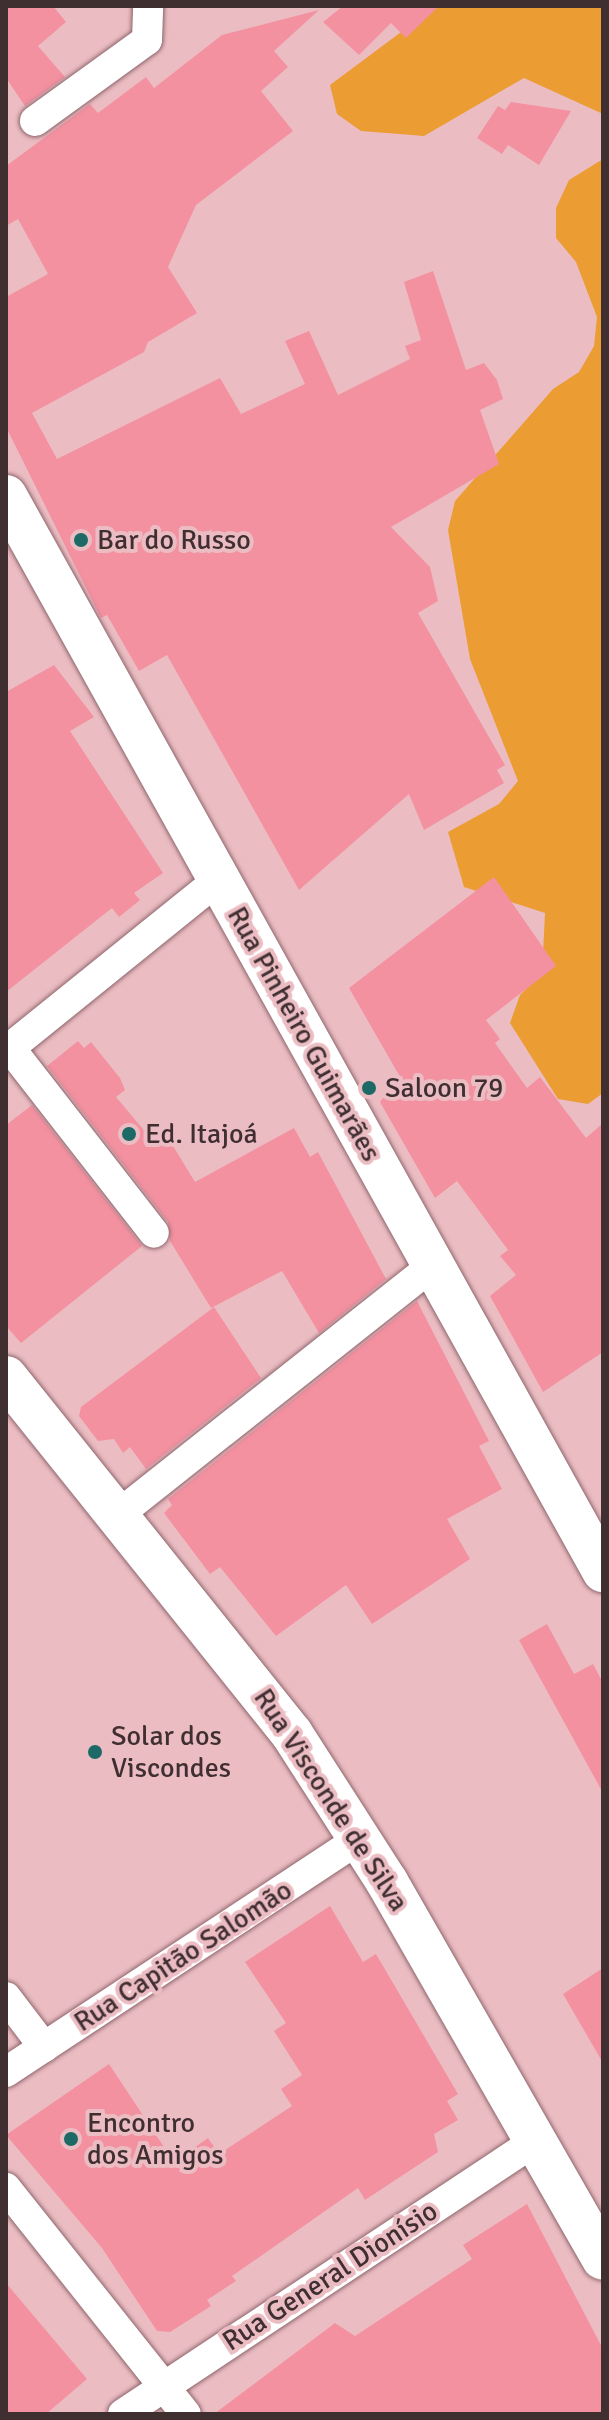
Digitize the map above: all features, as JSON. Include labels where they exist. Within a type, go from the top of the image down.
[{"type":"main road","name":"Rua Pinheiro Guimarães","points":[[6,496],[603,1571]]},
{"type":"main road","name":"Rua Visconde de Silva","points":[[6,1377],[254,1681],[360,1839],[539,2139],[603,2259]]},
{"type":"street","points":[[35,121],[147,40],[148,6]]},
{"type":"street","points":[[154,1233],[8,1049],[218,880]]},
{"type":"street","points":[[119,1514],[432,1266]]},
{"type":"street","name":"Rua Capitão Salomão","points":[[6,2072],[360,1839]]},
{"type":"street","points":[[6,1997],[44,2047]]},
{"type":"street","name":"Rua General Dionísio","points":[[123,2414],[539,2139]]},
{"type":"street","points":[[6,2188],[186,2414]]},
{"type":"shaded area","points":[[436,6],[603,6],[603,114],[524,78],[424,136],[361,131],[337,114],[330,85]]},
{"type":"shaded area","points":[[603,159],[603,1093],[588,1104],[558,1099],[510,1023],[520,995],[542,973],[545,913],[464,887],[448,832],[499,804],[518,781],[470,659],[448,530],[455,501],[553,389],[579,372],[594,346],[597,317],[576,262],[556,238],[556,208],[569,180]]},
{"type":"building","points":[[6,6],[53,6],[66,22],[38,46],[65,77],[25,106],[6,78]]},
{"type":"building","points":[[343,6],[439,6],[406,38],[391,23],[359,55],[323,22]]},
{"type":"building","points":[[319,10],[274,51],[288,67],[261,91],[293,131],[196,205],[168,267],[197,313],[148,342],[144,352],[32,413],[57,459],[220,378],[241,414],[305,384],[285,341],[309,331],[338,395],[410,359],[405,346],[421,340],[404,282],[433,271],[466,370],[484,363],[497,380],[503,399],[480,410],[499,464],[391,527],[430,567],[438,601],[418,613],[505,765],[497,770],[504,783],[424,830],[409,794],[299,890],[167,655],[139,671],[107,615],[101,618],[6,427],[6,297],[48,274],[18,219],[6,226],[6,166],[90,104],[98,113],[146,77],[154,88],[222,35]]},
{"type":"building","points":[[511,102],[571,111],[539,165],[508,145],[502,154],[477,138],[498,106],[505,110]]},
{"type":"building","points":[[54,665],[94,717],[70,731],[163,873],[134,893],[140,900],[119,917],[112,908],[6,992],[6,692]]},
{"type":"building","points":[[494,877],[556,966],[486,1020],[500,1039],[495,1043],[527,1088],[540,1077],[586,1138],[603,1123],[603,1352],[543,1392],[490,1296],[516,1275],[500,1256],[508,1250],[457,1181],[435,1198],[380,1102],[399,1075],[349,988]]},
{"type":"building","points":[[78,1041],[84,1048],[91,1042],[120,1078],[125,1090],[116,1097],[153,1141],[164,1131],[195,1182],[294,1128],[310,1157],[318,1152],[386,1279],[319,1333],[282,1271],[211,1308],[170,1241],[168,1222],[47,1066]]},
{"type":"building","points":[[32,1105],[142,1246],[21,1343],[6,1326],[6,1125]]},
{"type":"building","points":[[417,1301],[489,1441],[479,1446],[502,1489],[447,1519],[470,1559],[372,1624],[346,1585],[276,1636],[220,1567],[210,1574],[164,1513],[172,1505],[168,1499]]},
{"type":"building","points":[[214,1307],[261,1378],[146,1469],[130,1447],[123,1453],[114,1439],[98,1441],[79,1416],[81,1407]]},
{"type":"building","points":[[547,1624],[574,1674],[593,1664],[603,1683],[603,1793],[519,1640]]},
{"type":"building","points":[[330,1906],[363,1962],[376,1954],[458,2094],[447,2101],[458,2120],[434,2134],[438,2152],[365,2200],[358,2188],[232,2276],[236,2281],[207,2300],[211,2306],[170,2332],[157,2331],[102,2248],[6,2135],[109,2064],[174,2162],[208,2138],[219,2154],[292,2106],[281,2089],[302,2075],[274,2031],[286,2023],[245,1962]]},
{"type":"building","points":[[603,1968],[603,2063],[563,1994]]},
{"type":"building","points":[[527,2204],[603,2349],[603,2414],[214,2414],[335,2323],[355,2336],[472,2259],[463,2245]]},
{"type":"building","points":[[6,2283],[87,2379],[46,2414],[6,2414]]},
{"type":"place","name":"Bar do Russo","points":[[81,540]]},
{"type":"place","name":"Saloon 79","points":[[369,1088]]},
{"type":"place","name":"Ed. Itajoá","points":[[129,1134]]},
{"type":"place","name":"Solar dos Viscondes","points":[[95,1752]]},
{"type":"place","name":"Encontro dos Amigos","points":[[71,2139]]}]
